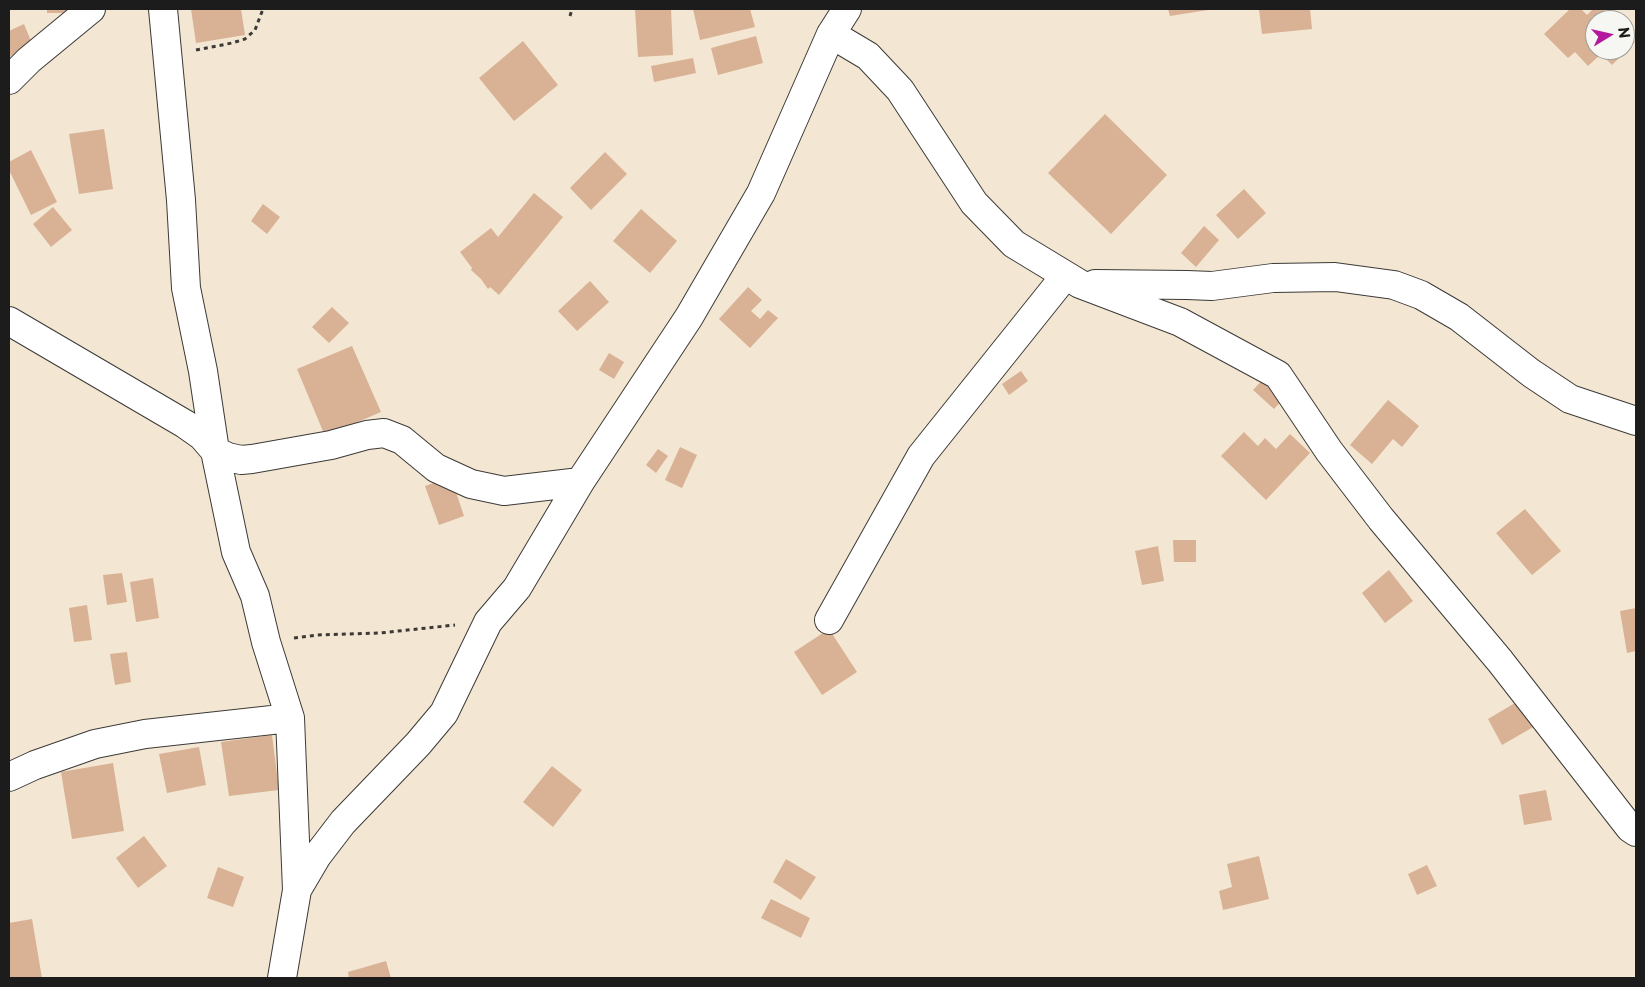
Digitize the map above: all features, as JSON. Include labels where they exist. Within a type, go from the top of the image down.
[{"type":"street","points":[[9,80],[29,60],[91,9]]},
{"type":"street","points":[[163,9],[181,200],[186,288],[203,371],[214,451],[236,552],[255,596],[266,642],[290,718],[297,890],[282,978]]},
{"type":"street","points":[[297,890],[317,856],[343,822],[418,744],[444,713],[488,622],[517,588],[580,482],[689,317],[761,193],[831,34],[847,9]]},
{"type":"street","points":[[831,34],[868,56],[900,90],[974,203],[1014,244],[1073,280],[1180,322],[1278,375],[1329,451],[1381,519],[1500,661],[1630,828],[1636,832]]},
{"type":"street","points":[[1073,280],[1212,286],[1273,278],[1335,277],[1394,284],[1421,294],[1459,316],[1531,373],[1570,398],[1636,420]]},
{"type":"street","points":[[829,620],[921,456],[1073,280]]},
{"type":"street","points":[[9,321],[185,424],[202,436],[214,451],[228,458],[252,459],[331,445],[366,435],[384,433],[402,440],[436,468],[471,484],[504,491],[580,482]]},
{"type":"street","points":[[9,777],[61,756],[112,740],[145,734],[290,718]]},
{"type":"path","points":[[167,59],[245,38],[255,30],[263,9]]},
{"type":"path","points":[[570,16],[572,9]]},
{"type":"path","points":[[266,642],[317,635],[380,633],[488,622]]},
{"type":"building","points":[[47,9],[80,9],[80,13],[47,13]]},
{"type":"building","points":[[191,9],[241,9],[245,35],[196,43]]},
{"type":"building","points":[[635,9],[671,9],[673,55],[638,57]]},
{"type":"building","points":[[693,9],[750,9],[755,27],[700,40]]},
{"type":"building","points":[[1168,9],[1208,9],[1208,10],[1170,16]]},
{"type":"building","points":[[1259,9],[1310,9],[1312,29],[1262,34]]},
{"type":"building","points":[[1570,9],[1581,9],[1585,13],[1585,60],[1594,60],[1588,66],[1575,52],[1568,58],[1544,34]]},
{"type":"building","points":[[24,24],[33,46],[9,57],[9,31]]},
{"type":"building","points":[[756,36],[763,63],[718,75],[711,48]]},
{"type":"building","points":[[523,41],[558,85],[514,121],[479,78]]},
{"type":"building","points":[[693,58],[696,73],[654,82],[651,66]]},
{"type":"building","points":[[1607,60],[1617,60],[1612,65]]},
{"type":"building","points":[[1105,114],[1167,175],[1111,234],[1048,173]]},
{"type":"building","points":[[104,129],[113,189],[79,194],[69,134]]},
{"type":"building","points":[[31,150],[57,202],[31,215],[9,170],[9,162]]},
{"type":"building","points":[[605,152],[627,174],[591,210],[570,188]]},
{"type":"building","points":[[1244,189],[1266,213],[1238,239],[1216,215]]},
{"type":"building","points":[[534,193],[563,217],[499,295],[490,287],[488,289],[471,270],[472,268],[460,252],[491,228],[498,237]]},
{"type":"building","points":[[263,204],[280,217],[267,234],[251,221]]},
{"type":"building","points":[[53,207],[72,230],[51,247],[33,224]]},
{"type":"building","points":[[641,209],[677,241],[650,273],[613,241]]},
{"type":"building","points":[[1204,226],[1219,240],[1196,267],[1181,253]]},
{"type":"building","points":[[590,281],[609,302],[577,331],[558,311]]},
{"type":"building","points":[[748,287],[762,300],[751,311],[760,319],[768,310],[778,318],[750,348],[719,319]]},
{"type":"building","points":[[332,307],[349,323],[329,343],[312,327]]},
{"type":"building","points":[[352,346],[381,412],[325,436],[297,369]]},
{"type":"building","points":[[609,353],[624,362],[614,379],[599,370]]},
{"type":"building","points":[[1021,371],[1028,381],[1009,395],[1002,384]]},
{"type":"building","points":[[1266,376],[1287,395],[1274,409],[1253,390]]},
{"type":"building","points":[[1388,400],[1419,426],[1402,447],[1393,439],[1372,464],[1350,445]]},
{"type":"building","points":[[1244,432],[1258,446],[1265,438],[1276,449],[1290,434],[1310,453],[1266,500],[1221,456]]},
{"type":"building","points":[[680,447],[697,455],[682,488],[665,480]]},
{"type":"building","points":[[658,449],[668,456],[656,473],[646,465]]},
{"type":"building","points":[[451,477],[464,516],[439,525],[425,486]]},
{"type":"building","points":[[1525,509],[1561,551],[1532,575],[1496,533]]},
{"type":"building","points":[[1173,540],[1196,540],[1196,562],[1174,562]]},
{"type":"building","points":[[1158,546],[1164,581],[1142,585],[1135,551]]},
{"type":"building","points":[[1389,570],[1413,601],[1385,623],[1362,593]]},
{"type":"building","points":[[122,573],[127,602],[107,605],[103,575]]},
{"type":"building","points":[[153,578],[159,618],[136,622],[130,582]]},
{"type":"building","points":[[87,605],[92,640],[74,642],[69,608]]},
{"type":"building","points":[[1636,608],[1636,651],[1627,653],[1620,611]]},
{"type":"building","points":[[829,629],[857,672],[822,695],[794,652]]},
{"type":"building","points":[[127,652],[131,682],[115,685],[110,654]]},
{"type":"building","points":[[1520,700],[1535,726],[1502,745],[1488,719]]},
{"type":"building","points":[[272,735],[279,790],[229,796],[221,742]]},
{"type":"building","points":[[199,747],[206,785],[167,793],[159,754]]},
{"type":"building","points":[[113,763],[124,831],[72,839],[61,772]]},
{"type":"building","points":[[552,766],[582,790],[553,827],[523,802]]},
{"type":"building","points":[[1546,790],[1552,820],[1524,825],[1519,795]]},
{"type":"building","points":[[144,836],[167,866],[138,888],[116,858]]},
{"type":"building","points":[[1259,856],[1269,899],[1223,910],[1219,891],[1232,887],[1227,864]]},
{"type":"building","points":[[786,859],[816,877],[801,900],[773,882]]},
{"type":"building","points":[[1427,865],[1437,886],[1417,895],[1408,874]]},
{"type":"building","points":[[218,867],[244,877],[233,907],[207,898]]},
{"type":"building","points":[[771,899],[810,918],[801,938],[761,918]]},
{"type":"building","points":[[32,919],[42,978],[9,978],[9,923]]},
{"type":"building","points":[[386,961],[391,978],[349,978],[348,972]]}]
